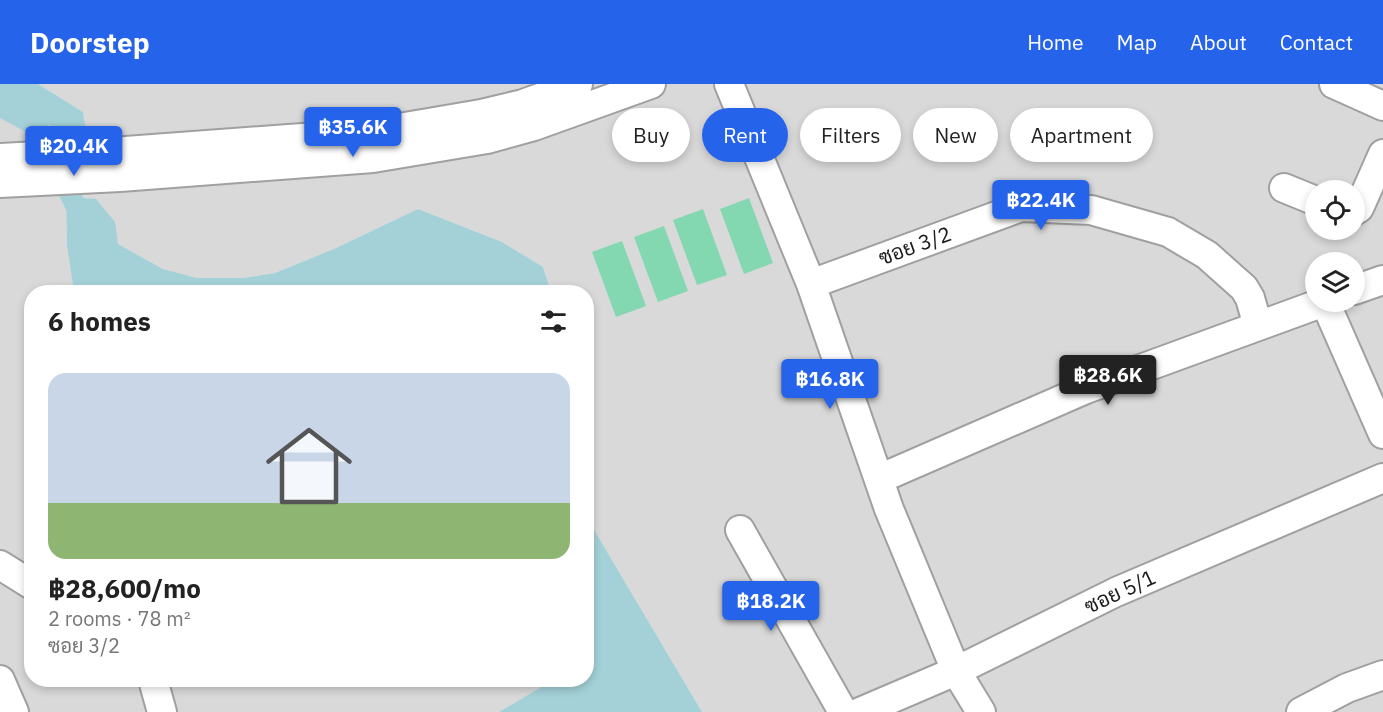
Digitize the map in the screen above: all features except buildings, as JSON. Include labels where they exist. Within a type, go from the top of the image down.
[{"type":"street","points":[[524,104],[579,84]]},
{"type":"street","points":[[0,158],[37,167],[116,165],[370,133],[481,114],[524,104],[651,84]]},
{"type":"street","points":[[729,84],[811,284],[879,479],[956,671],[981,712]]},
{"type":"street","points":[[1334,84],[1383,106]]},
{"type":"street","points":[[1365,194],[1383,154]]},
{"type":"street","points":[[0,183],[37,167]]},
{"type":"street","points":[[1284,188],[1305,197]]},
{"type":"street","name":"ซอย 3/2","points":[[811,284],[1022,207],[1091,210],[1168,232],[1207,255],[1244,288],[1250,298],[1258,326]]},
{"type":"street","points":[[1365,286],[1383,280]]},
{"type":"street","points":[[879,479],[1086,389],[1305,309]]},
{"type":"street","points":[[1329,312],[1383,434]]},
{"type":"street","name":"ซอย 5/1","points":[[860,712],[956,671],[1116,592],[1383,478]]},
{"type":"street","points":[[740,530],[843,712]]},
{"type":"street","points":[[0,565],[24,580]]},
{"type":"street","points":[[1301,712],[1347,688],[1383,675]]},
{"type":"street","points":[[155,687],[162,712]]},
{"type":"shaded area","points":[[38,84],[1383,84],[1383,712],[702,712],[594,530],[594,285],[549,285],[543,267],[502,242],[418,209],[336,248],[275,273],[243,278],[197,278],[163,269],[118,244],[114,222],[66,198],[67,246],[73,285],[24,285],[24,687],[541,687],[499,712],[0,712],[0,112],[9,111],[86,137],[83,112]]},
{"type":"green space","points":[[749,198],[773,263],[744,274],[720,209]]},
{"type":"green space","points":[[703,209],[727,275],[697,285],[673,220]]},
{"type":"green space","points":[[664,226],[688,291],[658,302],[634,237]]},
{"type":"green space","points":[[622,241],[646,306],[616,317],[592,252]]},
{"type":"water","points":[[0,84],[38,84],[83,112],[87,138],[9,111],[0,112]]},
{"type":"water","points":[[66,197],[96,199],[115,222],[118,244],[163,269],[197,278],[243,278],[275,273],[336,248],[418,209],[502,242],[543,267],[549,285],[73,285],[67,246]]},
{"type":"water","points":[[594,530],[702,712],[499,712],[541,687],[594,687]]},
{"type":"waterway","points":[[0,106],[37,126],[84,223]]}]
